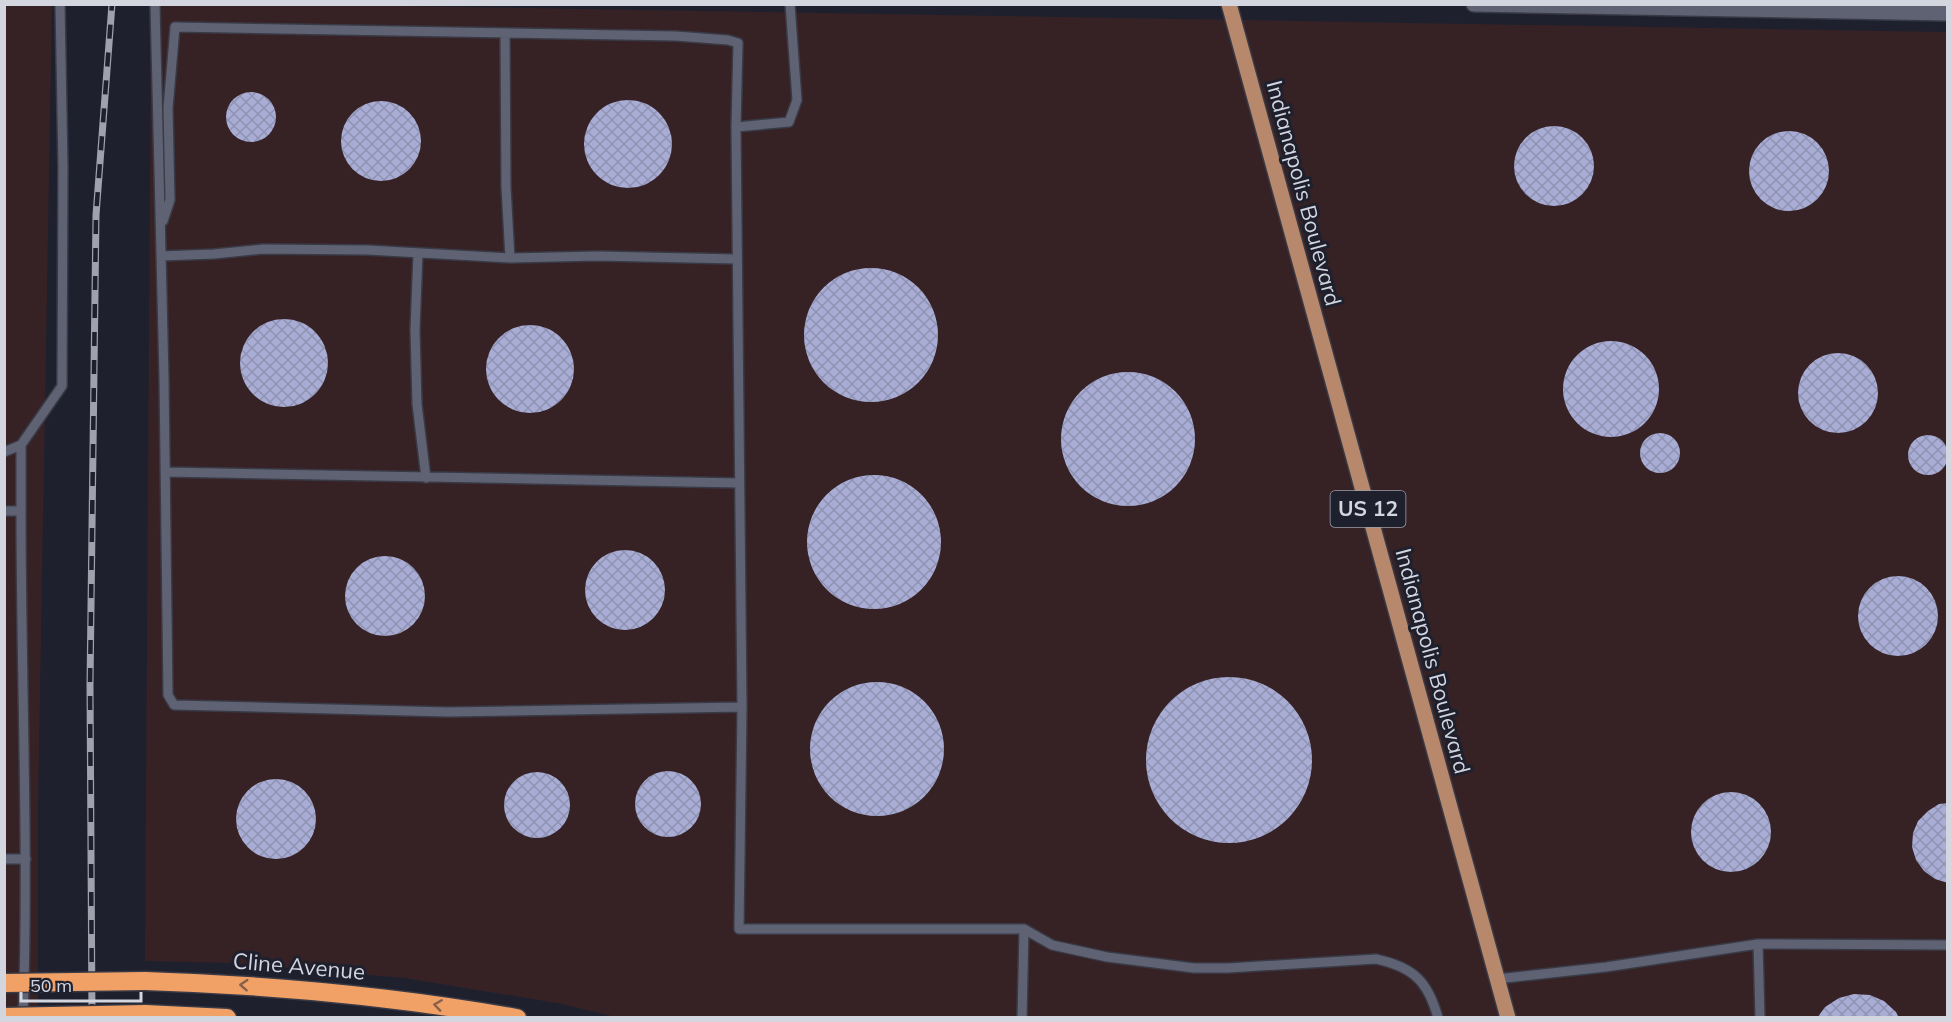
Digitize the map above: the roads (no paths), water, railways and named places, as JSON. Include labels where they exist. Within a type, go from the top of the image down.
[{"type":"highway","name":"Cline Avenue","points":[[4,983],[145,981],[216,983],[395,999],[517,1017]]},
{"type":"highway","points":[[4,1017],[145,1014],[227,1017]]},
{"type":"main road","name":"Indianapolis Boulevard","points":[[1229,4],[1508,1017]]},
{"type":"main road","points":[[1474,4],[1947,13]]},
{"type":"lane","points":[[4,452],[21,445],[62,386],[63,168],[60,4]]},
{"type":"lane","points":[[155,4],[168,695],[174,705],[448,712],[742,707]]},
{"type":"lane","points":[[736,128],[789,122],[797,100],[790,4]]},
{"type":"lane","points":[[160,228],[170,200],[168,108],[175,27],[676,36],[728,40],[738,43],[736,259],[742,707],[739,929],[1024,929],[1052,945],[1107,957],[1194,968],[1377,959],[1398,963],[1414,973],[1426,987],[1438,1017]]},
{"type":"lane","points":[[505,34],[506,186],[510,258]]},
{"type":"lane","points":[[161,256],[263,249],[510,258],[598,256],[736,259]]},
{"type":"lane","points":[[418,253],[415,330],[417,393],[426,477]]},
{"type":"lane","points":[[21,445],[21,653],[26,859],[22,1017]]},
{"type":"lane","points":[[165,472],[739,483]]},
{"type":"lane","points":[[4,512],[21,511]]},
{"type":"lane","points":[[4,859],[26,859]]},
{"type":"lane","points":[[1022,1017],[1024,929]]},
{"type":"lane","points":[[1497,980],[1606,967],[1758,944],[1947,945]]},
{"type":"lane","points":[[1758,944],[1760,1017]]},
{"type":"railway","points":[[92,1018],[90,685],[96,215],[112,4]]}]
